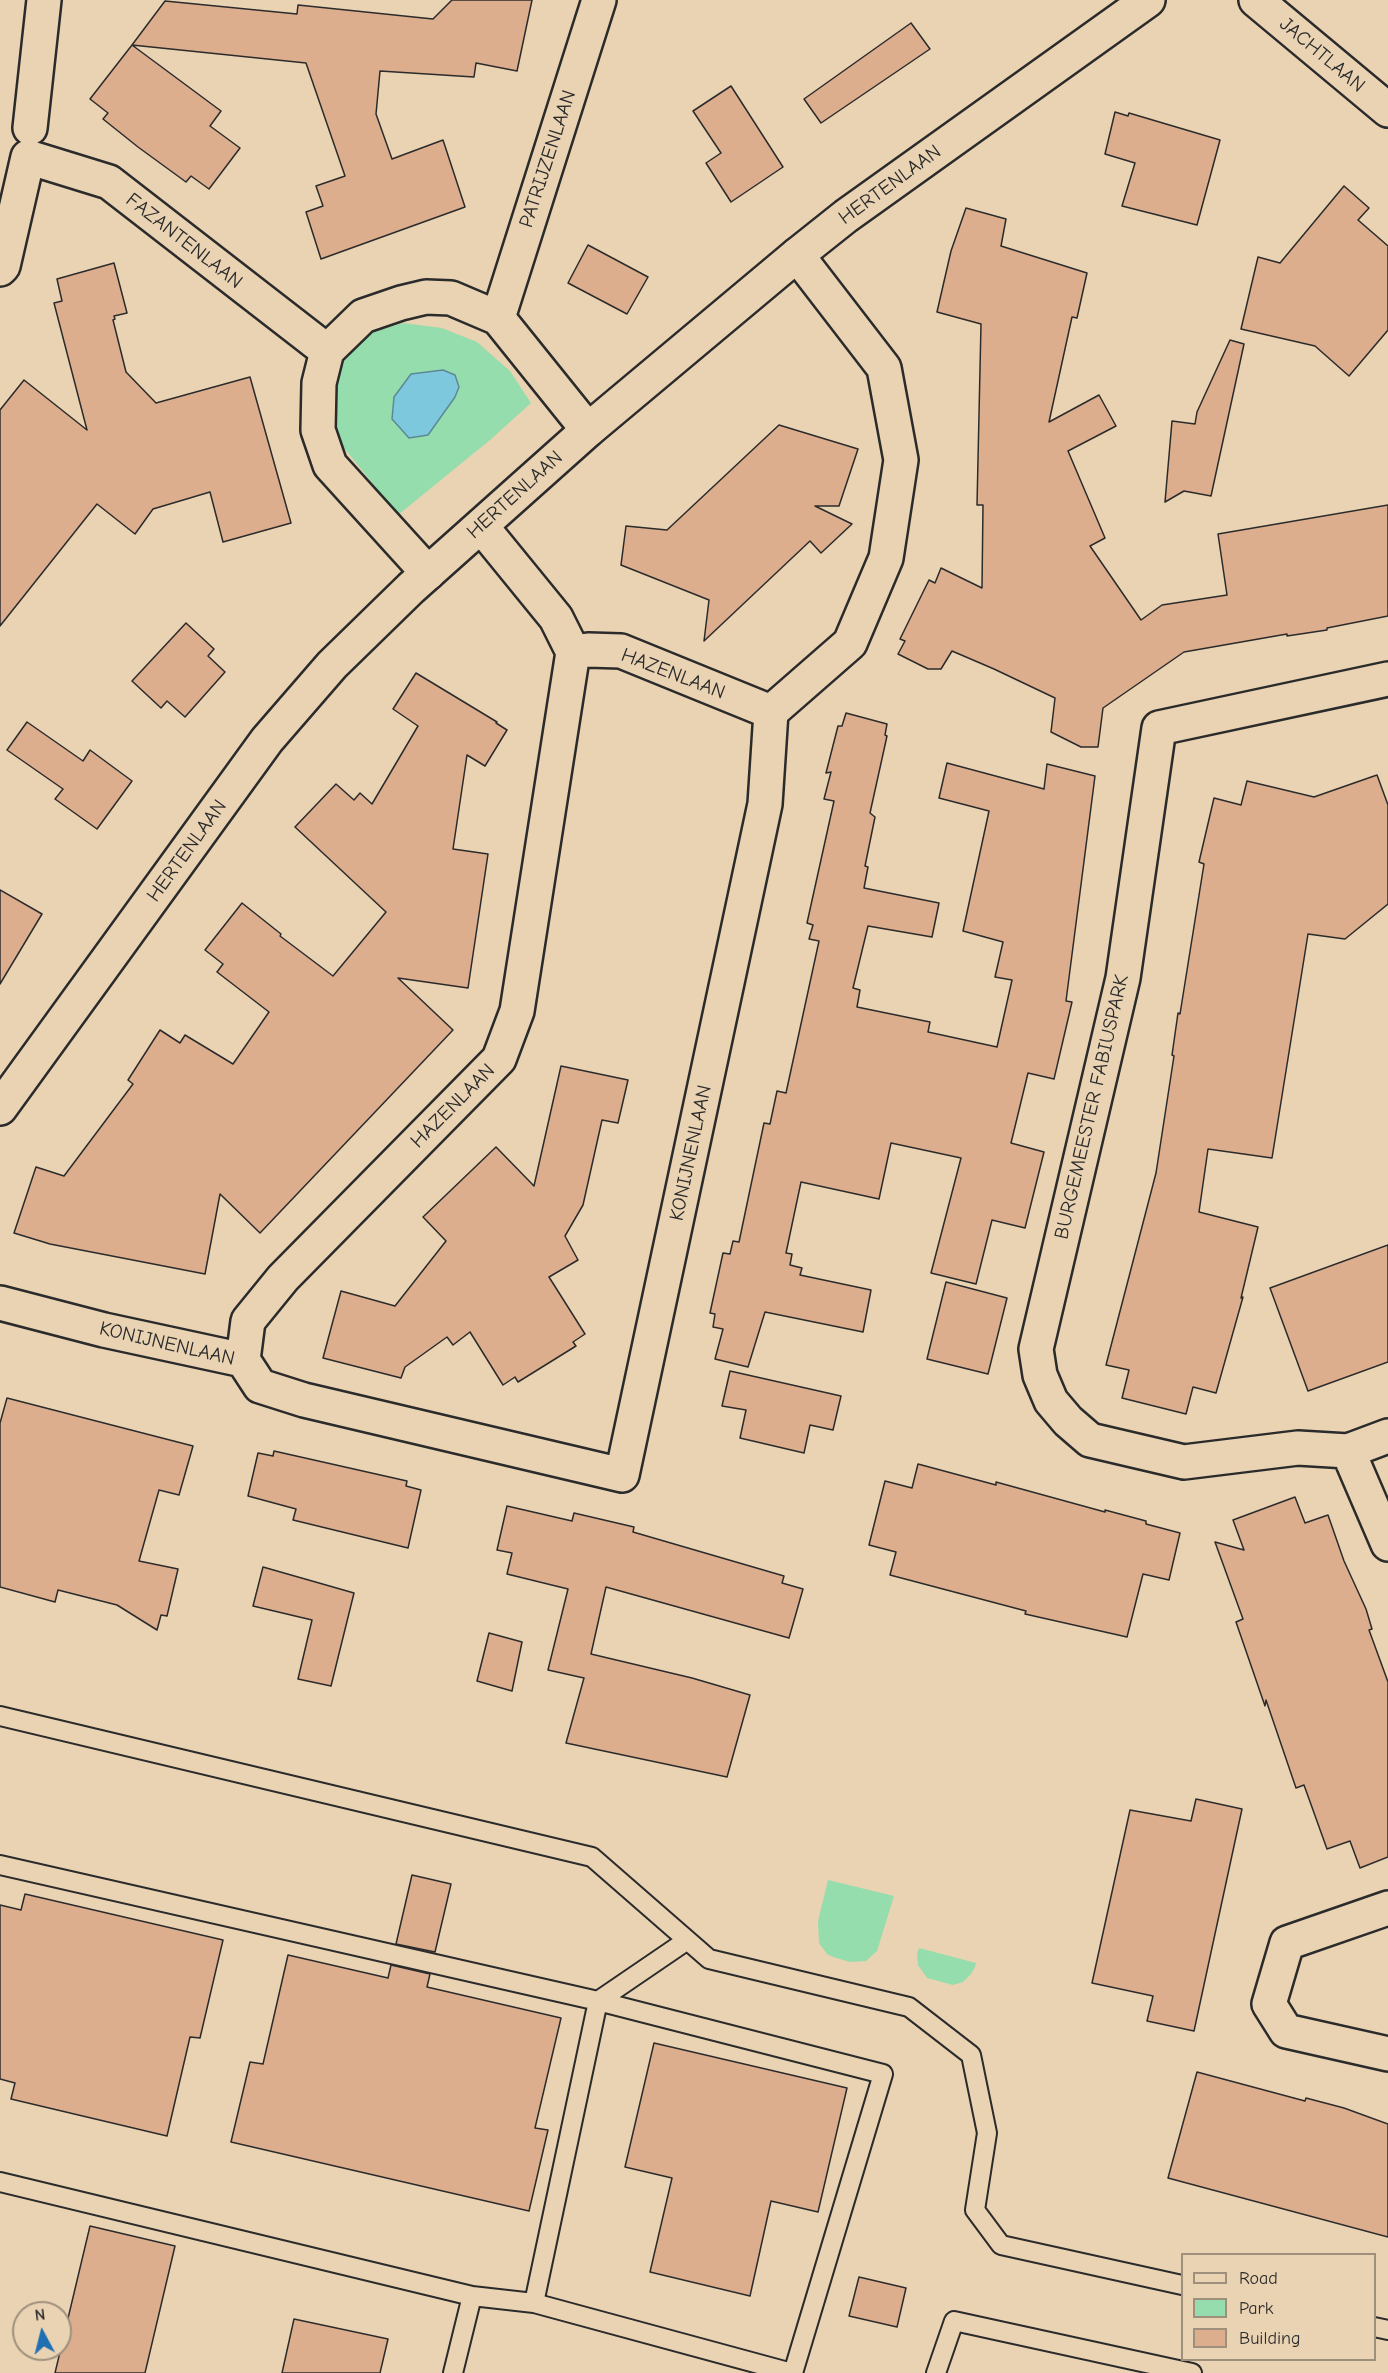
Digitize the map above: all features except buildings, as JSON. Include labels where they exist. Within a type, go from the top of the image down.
[{"type":"street","points":[[0,269],[3,266],[29,142],[44,0]]},
{"type":"street","name":"PATRIJZENLAAN","points":[[498,318],[599,0]]},
{"type":"street","name":"HERTENLAAN","points":[[0,1108],[267,740],[332,665],[428,573],[588,430],[797,255],[846,216],[1148,0]]},
{"type":"street","name":"JACHTLAAN","points":[[1256,0],[1388,110]]},
{"type":"street","name":"FAZANTENLAAN","points":[[29,142],[109,182],[327,351]]},
{"type":"street","points":[[771,712],[850,643],[886,558],[901,460],[884,368],[797,255]]},
{"type":"street","points":[[428,573],[330,465],[318,430],[319,383],[327,351],[363,316],[426,297],[451,298],[498,318],[588,430]]},
{"type":"street","points":[[481,526],[556,618],[573,652]]},
{"type":"street","name":"HAZENLAAN","points":[[243,1360],[248,1321],[283,1278],[499,1059],[517,1011],[573,652],[621,651],[771,712]]},
{"type":"street","name":"BURGEMEESTER FABIUSPARK","points":[[1388,679],[1159,728],[1123,978],[1036,1348],[1040,1375],[1051,1401],[1068,1421],[1090,1440],[1184,1462],[1298,1448],[1348,1451],[1388,1436]]},
{"type":"street","name":"KONIJNENLAAN","points":[[0,1303],[104,1330],[243,1360],[260,1386],[304,1400],[622,1475],[765,804],[771,712]]},
{"type":"street","points":[[1348,1451],[1388,1544]]},
{"type":"street","points":[[1388,1908],[1287,1943],[1269,2004],[1286,2031],[1388,2054]]},
{"type":"lane","points":[[0,1716],[591,1857],[709,1959],[909,2007],[971,2055],[987,2133],[975,2210],[1001,2245],[1181,2285]]},
{"type":"lane","points":[[0,1865],[598,2001],[883,2074],[793,2373],[534,2303],[472,2295],[0,2182]]},
{"type":"lane","points":[[534,2303],[598,2001],[687,1941]]},
{"type":"lane","points":[[453,2373],[472,2295]]},
{"type":"lane","points":[[936,2373],[954,2321],[1192,2373]]},
{"type":"green space","points":[[403,323],[442,328],[477,342],[510,371],[531,403],[490,440],[398,515],[340,443],[331,413],[334,384],[344,359],[358,340],[376,331]],"holes":[[[443,370],[455,397],[428,435],[411,374]]]},
{"type":"green space","points":[[828,1880],[894,1896],[877,1951],[866,1961],[850,1962],[833,1957],[827,1954],[819,1943],[818,1921]]},
{"type":"green space","points":[[919,1948],[976,1963],[975,1967],[963,1982],[953,1985],[927,1978],[918,1965]]},
{"type":"water","points":[[443,370],[455,375],[459,387],[455,397],[428,435],[409,438],[392,419],[394,397],[411,374]]}]
